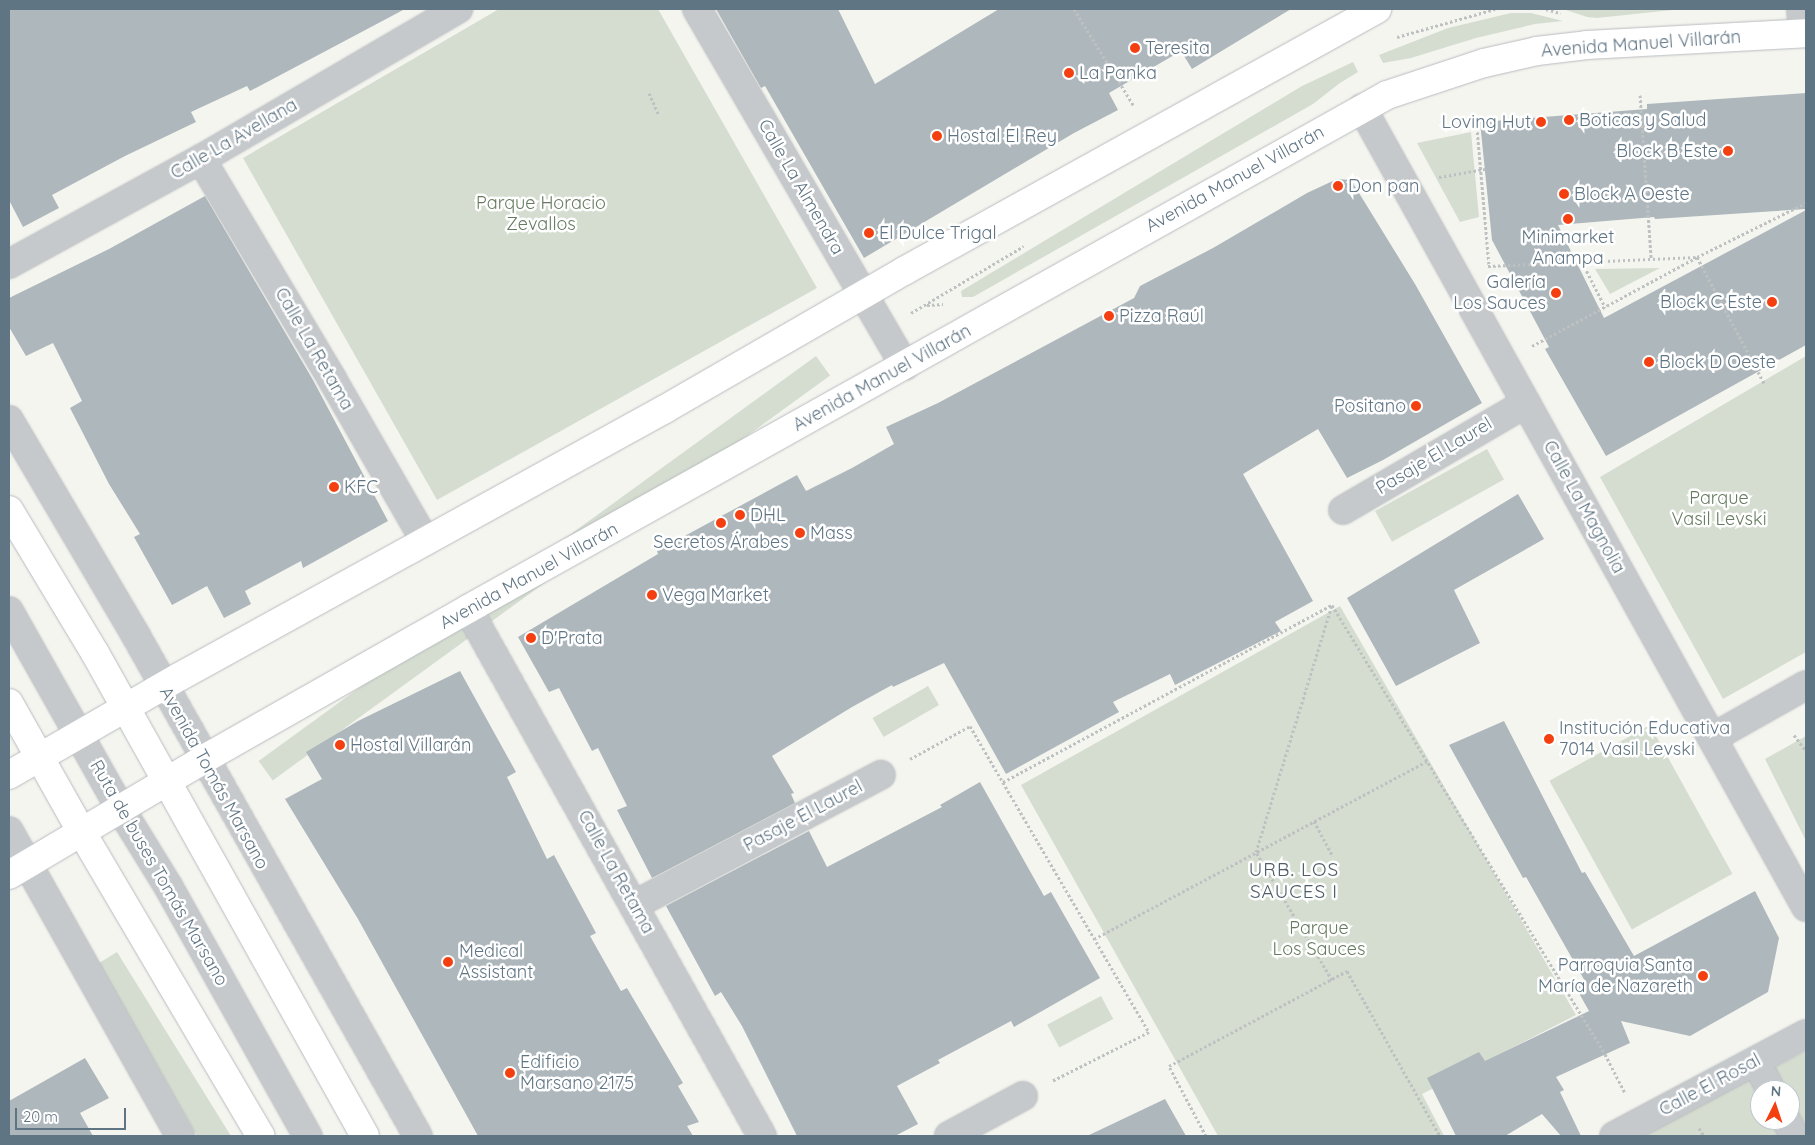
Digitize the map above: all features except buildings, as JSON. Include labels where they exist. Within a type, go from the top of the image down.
[{"type":"main road","points":[[9,775],[424,541],[665,409],[863,295],[1150,134],[1377,9]]},
{"type":"main road","name":"Avenida Manuel Villarán","points":[[18,870],[166,781],[468,609],[905,366],[1362,108],[1392,93],[1484,63],[1537,51],[1804,25]]},
{"type":"main road","points":[[9,510],[126,708],[365,1136]]},
{"type":"main road","points":[[9,703],[80,831],[260,1136]]},
{"type":"street","name":"Calle La Avellana","points":[[9,264],[201,159],[458,9]]},
{"type":"street","name":"Calle La Almendra","points":[[697,9],[905,366]]},
{"type":"street","name":"Calle La Magnolia","points":[[1362,108],[1806,907]]},
{"type":"street","name":"Calle La Retama","points":[[201,159],[332,379],[424,541]]},
{"type":"street","name":"Pasaje El Laurel","points":[[1343,510],[1526,403]]},
{"type":"street","name":"Avenida Tomás Marsano","points":[[9,420],[135,634],[163,687],[418,1136]]},
{"type":"street","name":"Calle La Retama","points":[[468,609],[762,1136]]},
{"type":"street","name":"Ruta de buses Tomás Marsano","points":[[9,611],[120,808],[168,886],[308,1136]]},
{"type":"street","points":[[1712,738],[1806,684]]},
{"type":"street","name":"Pasaje El Laurel","points":[[634,904],[881,775]]},
{"type":"street","points":[[9,831],[18,870],[180,1136]]},
{"type":"street","name":"Calle El Rosal","points":[[1614,1136],[1806,1034]]},
{"type":"street","points":[[1756,1061],[1766,1080]]},
{"type":"street","points":[[949,1136],[1024,1096]]},
{"type":"path","points":[[1074,9],[1150,134]]},
{"type":"path","points":[[649,93],[659,115]]},
{"type":"path","points":[[1640,95],[1651,258]]},
{"type":"path","points":[[1476,117],[1483,169],[1489,266]]},
{"type":"path","points":[[1435,178],[1483,169]]},
{"type":"path","points":[[1525,350],[1605,306],[1806,203]]},
{"type":"path","points":[[1484,266],[1651,258],[1697,258]]},
{"type":"path","points":[[1697,258],[1764,383]]},
{"type":"path","points":[[1582,262],[1605,306]]},
{"type":"path","points":[[1332,605],[1605,1054],[1640,1122]]},
{"type":"path","points":[[1024,1096],[1148,1032],[1003,782],[1332,605]]},
{"type":"path","points":[[1332,605],[1256,852],[1332,980]]},
{"type":"path","name":"Pasaje El Laurel","points":[[881,775],[970,726],[1003,782]]},
{"type":"path","points":[[1794,735],[1806,751]]},
{"type":"path","points":[[1094,938],[1428,761]]},
{"type":"path","points":[[1314,822],[1333,856]]},
{"type":"path","points":[[1206,1136],[1168,1066],[1347,971],[1440,1136]]},
{"type":"green space","name":"Parque Horacio Zevallos","points":[[499,9],[658,9],[817,288],[437,500],[243,158]]},
{"type":"green space","points":[[1563,9],[1682,9],[1597,18],[1587,17]]},
{"type":"green space","points":[[1511,13],[1531,13],[1563,21],[1535,24],[1476,38],[1411,58],[1383,63],[1379,55],[1448,28]]},
{"type":"green space","points":[[1353,62],[1358,72],[1313,104],[973,297],[962,297],[961,291],[1302,86]]},
{"type":"green space","points":[[1471,132],[1479,217],[1460,222],[1417,143]]},
{"type":"green space","points":[[1660,268],[1610,294],[1595,269]]},
{"type":"green space","points":[[816,356],[830,375],[273,780],[259,761]]},
{"type":"green space","name":"Parque Vasil Levski","points":[[1806,356],[1806,652],[1723,699],[1600,477]]},
{"type":"green space","points":[[1487,449],[1504,480],[1392,542],[1375,511]]},
{"type":"green space","name":"Parque Los Sauces","points":[[1340,606],[1576,1015],[1422,1094],[1444,1136],[1218,1136],[1021,785]]},
{"type":"green space","points":[[928,686],[939,705],[884,737],[873,718]]},
{"type":"green space","points":[[1650,725],[1732,874],[1632,929],[1549,781]]},
{"type":"green space","points":[[1806,736],[1806,841],[1765,759]]},
{"type":"green space","points":[[117,952],[231,1136],[197,1136],[99,963]]},
{"type":"green space","points":[[1101,996],[1113,1019],[1059,1048],[1047,1025]]},
{"type":"green space","points":[[1806,1051],[1806,1136],[1637,1136]]},
{"type":"place","name":"Teresita","points":[[1135,48]]},
{"type":"place","name":"La Panka","points":[[1069,73]]},
{"type":"place","name":"Boticas y Salud","points":[[1569,120]]},
{"type":"place","name":"Loving Hut","points":[[1541,122]]},
{"type":"place","name":"Hostal El Rey","points":[[937,136]]},
{"type":"place","name":"Block B Este","points":[[1728,151]]},
{"type":"place","name":"Don pan","points":[[1338,186]]},
{"type":"place","name":"Block A Oeste","points":[[1564,194]]},
{"type":"place","name":"Minimarket Anampa","points":[[1568,219]]},
{"type":"place","name":"El Dulce Trigal","points":[[869,233]]},
{"type":"place","name":"Galería Los Sauces","points":[[1556,293]]},
{"type":"place","name":"Block C Este","points":[[1772,302]]},
{"type":"place","name":"Pizza Raúl","points":[[1109,316]]},
{"type":"place","name":"Block D Oeste","points":[[1649,362]]},
{"type":"place","name":"Positano","points":[[1416,406]]},
{"type":"place","name":"KFC","points":[[334,487]]},
{"type":"place","name":"DHL","points":[[740,515]]},
{"type":"place","name":"Secretos Árabes","points":[[721,523]]},
{"type":"place","name":"Mass","points":[[800,533]]},
{"type":"place","name":"Vega Market","points":[[652,595]]},
{"type":"place","name":"D'Prata","points":[[531,638]]},
{"type":"place","name":"Institución Educativa 7014 Vasil Levski","points":[[1549,739]]},
{"type":"place","name":"Hostal Villarán","points":[[340,745]]},
{"type":"place","name":"Medical Assistant","points":[[448,962]]},
{"type":"place","name":"Parroquia Santa María de Nazareth","points":[[1703,976]]},
{"type":"place","name":"Edificio Marsano 2175","points":[[510,1073]]},
{"type":"district","name":"URB. LOS SAUCES I","points":[[1294,881]]}]
